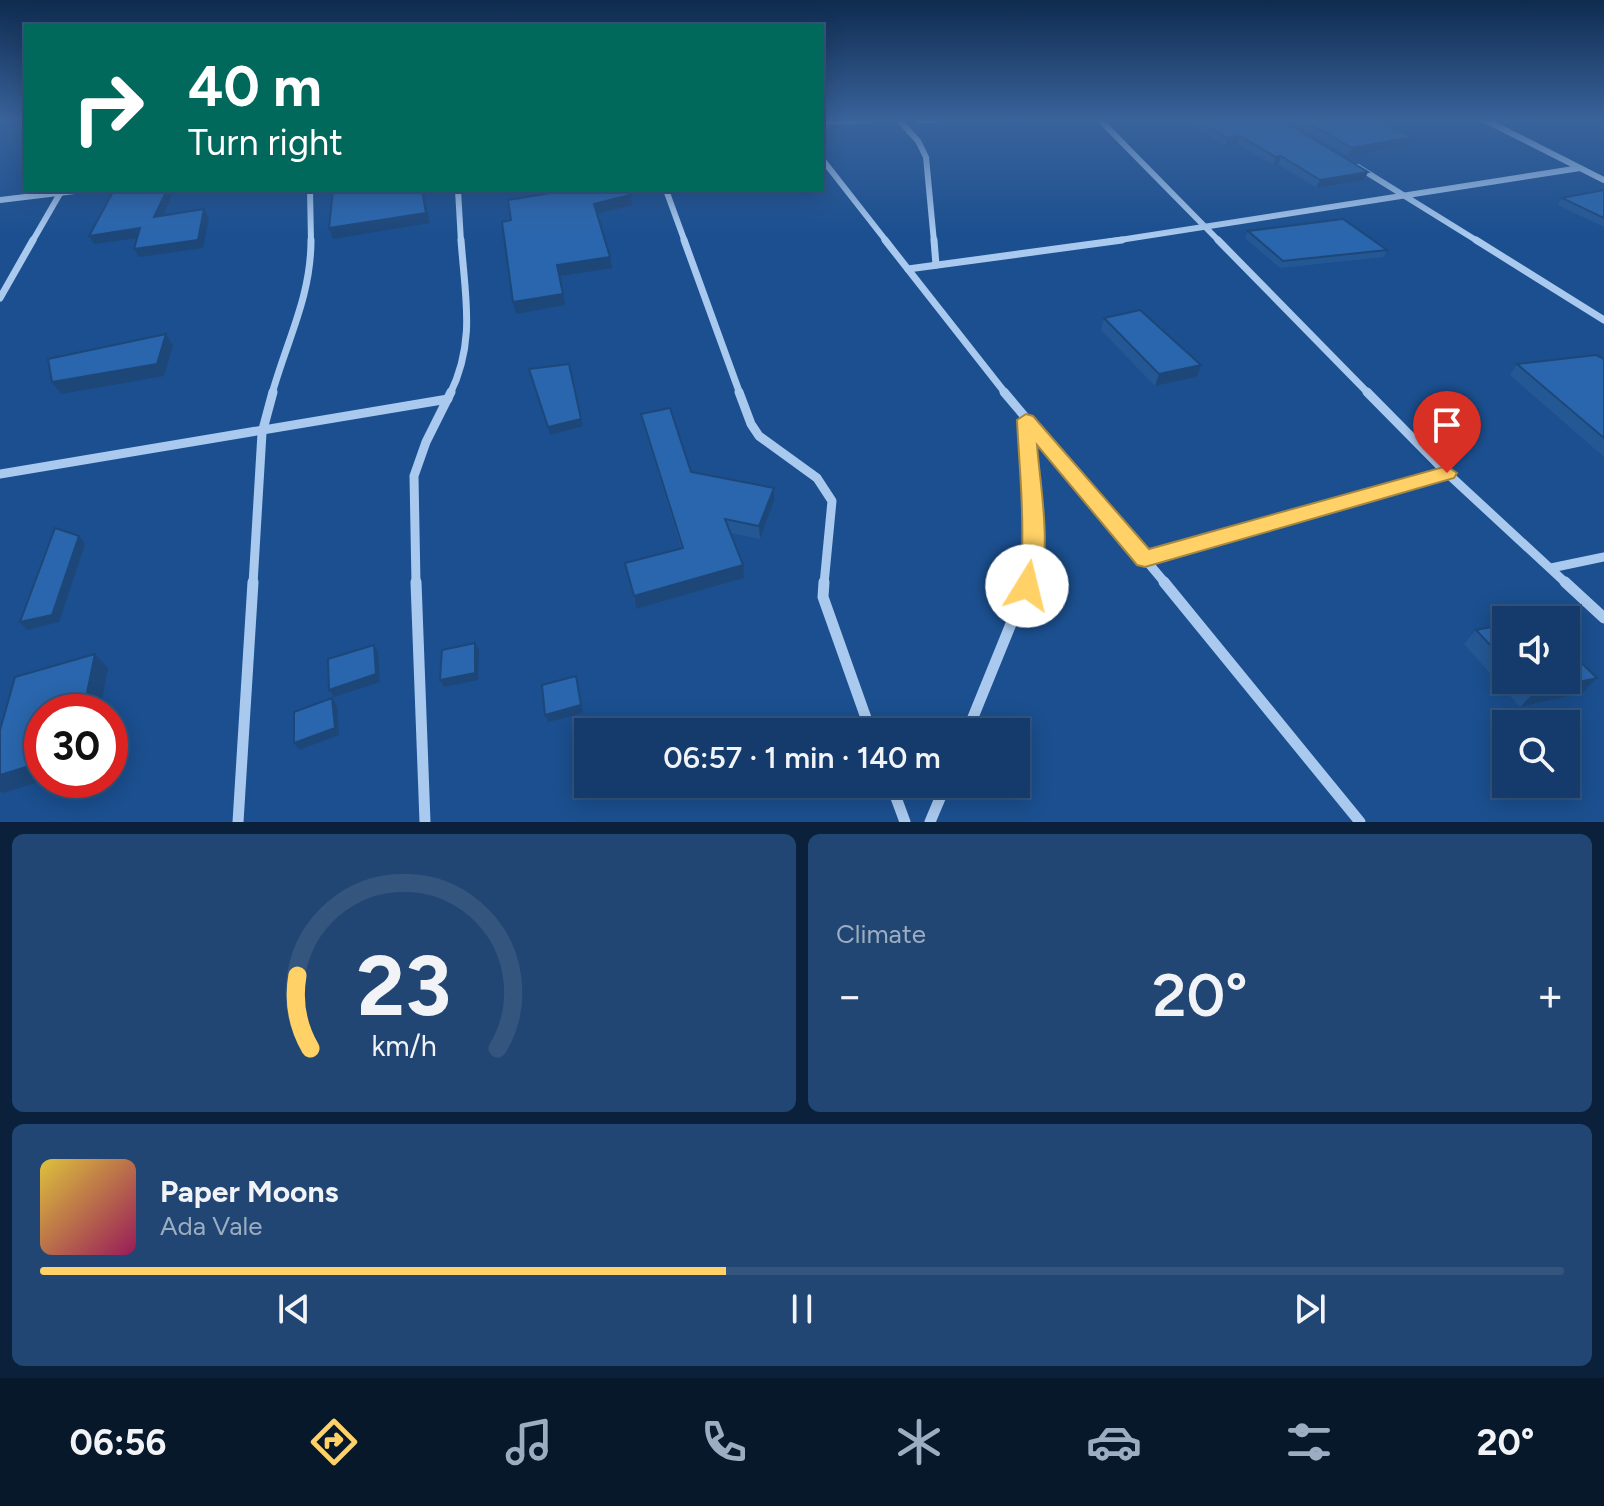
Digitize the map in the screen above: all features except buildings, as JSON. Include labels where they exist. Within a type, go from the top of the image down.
[{"type":"street","points":[[926,158],[936,265]]},
{"type":"street","points":[[1137,158],[1447,473],[1604,618]]},
{"type":"street","points":[[1561,158],[1604,180]]},
{"type":"street","points":[[824,162],[1026,420],[1145,559],[1360,822]]},
{"type":"street","points":[[1355,166],[1604,320]]},
{"type":"street","points":[[908,269],[1204,229],[1580,168]]},
{"type":"street","points":[[0,200],[54,192]]},
{"type":"street","points":[[0,298],[60,192]]},
{"type":"street","points":[[238,822],[262,433],[284,351],[303,304],[311,271],[310,192]]},
{"type":"street","points":[[425,822],[414,476],[426,442],[460,374],[468,343],[458,192]]},
{"type":"street","points":[[667,192],[751,424],[759,436],[817,478],[832,501],[823,597],[866,718]]},
{"type":"street","points":[[0,474],[262,433],[448,399]]},
{"type":"street","points":[[973,718],[1027,586],[1033,556],[1026,420]]},
{"type":"street","points":[[1145,559],[1447,473]]},
{"type":"street","points":[[1551,568],[1604,557]]},
{"type":"street","points":[[896,798],[905,822]]},
{"type":"street","points":[[930,822],[940,798]]},
{"type":"route","points":[[1027,586],[1033,556],[1033,532],[1026,420],[1145,559],[1447,473]]}]
